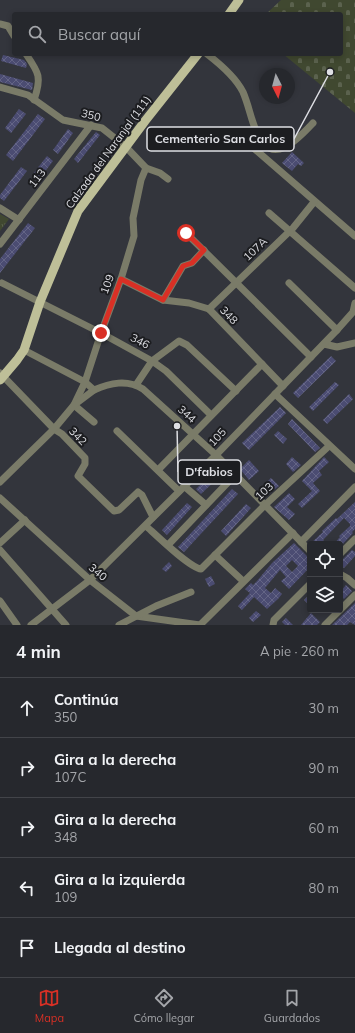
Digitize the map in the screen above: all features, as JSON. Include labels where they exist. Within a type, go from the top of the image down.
[{"type":"main road","points":[[231,12],[240,0]]},
{"type":"main road","name":"Calzada del Naranjal (111)","points":[[1,376],[24,350],[40,302],[78,211],[145,121],[196,56]]},
{"type":"street","points":[[0,24],[8,26],[12,33]]},
{"type":"street","points":[[27,56],[38,72],[38,86],[34,100]]},
{"type":"street","points":[[210,56],[220,64],[242,90],[259,136],[266,147],[275,150],[284,149],[295,142],[313,123]]},
{"type":"street","name":"350","points":[[0,87],[28,95],[63,120],[102,128],[126,148],[146,168],[160,173],[168,179]]},
{"type":"street","name":"113","points":[[0,244],[91,125]]},
{"type":"street","points":[[259,136],[250,145],[355,236]]},
{"type":"street","name":"109","points":[[74,405],[85,382],[121,279],[134,236],[133,218],[141,180],[146,168]]},
{"type":"street","name":"107A","points":[[209,309],[290,231],[314,202]]},
{"type":"street","points":[[0,208],[18,220]]},
{"type":"street","points":[[269,213],[355,288]]},
{"type":"street","points":[[186,233],[311,357]]},
{"type":"street","points":[[163,300],[183,266],[192,263],[204,250]]},
{"type":"street","name":"348","points":[[121,279],[163,300],[188,303],[209,309],[283,386]]},
{"type":"street","points":[[289,283],[337,330]]},
{"type":"street","name":"346","points":[[2,284],[152,360],[166,371],[211,415]]},
{"type":"street","name":"105","points":[[31,625],[90,580],[146,526],[153,517],[216,455],[324,344],[353,312],[355,303]]},
{"type":"street","points":[[24,350],[85,382],[94,390],[105,385],[116,383],[136,385],[152,360],[178,342],[187,345],[236,391]]},
{"type":"street","points":[[324,344],[337,347],[355,343]]},
{"type":"street","points":[[158,470],[262,364]]},
{"type":"street","name":"342","points":[[1,376],[85,458],[85,464],[78,476],[114,511],[119,510],[138,492],[142,495],[153,517]]},
{"type":"street","name":"344","points":[[136,385],[143,389],[194,434],[307,547]]},
{"type":"street","name":"109","points":[[0,482],[54,429],[74,405],[94,390]]},
{"type":"street","points":[[275,394],[355,470]]},
{"type":"street","points":[[74,405],[94,422]]},
{"type":"street","points":[[117,431],[158,470],[206,505]]},
{"type":"street","name":"103","points":[[215,555],[265,505],[329,446]]},
{"type":"street","points":[[168,545],[235,475]]},
{"type":"street","points":[[301,542],[355,487]]},
{"type":"street","name":"340","points":[[0,498],[90,580],[136,616]]},
{"type":"street","points":[[0,544],[25,520]]},
{"type":"street","points":[[146,526],[197,568],[201,568],[215,555],[243,581]]},
{"type":"street","points":[[136,616],[200,625],[293,533]]},
{"type":"street","points":[[343,551],[355,539]]},
{"type":"street","points":[[0,550],[53,608],[66,625]]},
{"type":"street","points":[[343,576],[355,584]]},
{"type":"street","points":[[273,625],[274,620],[307,587]]},
{"type":"street","points":[[119,625],[156,606],[191,592]]},
{"type":"street","points":[[325,625],[355,595]]},
{"type":"street","points":[[0,601],[17,625]]},
{"type":"green space","points":[[281,0],[355,0],[355,113],[285,56],[343,56],[343,12],[268,12]]},
{"type":"green space","points":[[0,214],[9,219],[0,231]]},
{"type":"building","points":[[3,55],[24,60],[27,64],[26,68],[1,61]]},
{"type":"building","points":[[0,74],[33,83],[32,90],[0,82]]},
{"type":"building","points":[[19,109],[26,114],[11,133],[5,128]]},
{"type":"building","points":[[38,114],[45,119],[13,161],[6,155]]},
{"type":"building","points":[[68,129],[73,133],[58,154],[53,150]]},
{"type":"building","points":[[96,132],[100,135],[78,163],[74,159]]},
{"type":"building","points":[[292,152],[304,163],[301,166],[298,164],[292,171],[282,163]]},
{"type":"building","points":[[47,156],[53,161],[39,179],[33,174]]},
{"type":"building","points":[[21,167],[27,171],[4,201],[0,198],[0,195]]},
{"type":"building","points":[[28,223],[35,228],[0,273],[0,259]]},
{"type":"building","points":[[331,356],[336,361],[298,398],[293,393]]},
{"type":"building","points":[[335,382],[339,385],[313,411],[309,407]]},
{"type":"building","points":[[349,394],[353,399],[327,424],[323,420]]},
{"type":"building","points":[[280,407],[286,413],[249,450],[242,443]]},
{"type":"building","points":[[292,419],[320,448],[315,452],[288,424]]},
{"type":"building","points":[[278,431],[287,439],[283,444],[274,435]]},
{"type":"building","points":[[292,457],[301,465],[293,472],[286,464]]},
{"type":"building","points":[[324,457],[329,462],[319,471],[322,475],[313,483],[320,491],[302,508],[298,504],[312,491],[302,481]]},
{"type":"building","points":[[249,460],[259,471],[249,480],[240,469]]},
{"type":"building","points":[[217,469],[222,474],[201,494],[196,489]]},
{"type":"building","points":[[271,478],[279,486],[275,489],[267,482]]},
{"type":"building","points":[[232,489],[238,494],[184,552],[178,547]]},
{"type":"building","points":[[289,493],[295,499],[287,507],[295,514],[289,520],[274,507]]},
{"type":"building","points":[[355,502],[355,529],[343,544],[343,541],[337,541],[340,537],[339,536],[350,526],[344,518],[323,540],[324,541],[313,541],[336,518],[337,519]]},
{"type":"building","points":[[187,503],[192,507],[167,535],[162,530]]},
{"type":"building","points":[[246,504],[251,508],[226,536],[221,531]]},
{"type":"building","points":[[294,543],[307,556],[307,570],[289,589],[281,581],[286,577],[280,570],[265,588],[271,593],[275,588],[282,594],[267,609],[254,597],[242,610],[238,606],[250,593],[245,589],[251,583],[253,585],[272,563]],"holes":[[[292,560],[298,566],[292,572],[286,566]]]},
{"type":"building","points":[[352,550],[355,552],[355,556],[344,568],[343,559]]},
{"type":"building","points":[[169,562],[172,566],[166,572],[162,569]]},
{"type":"building","points":[[211,576],[215,584],[209,587],[205,579]]},
{"type":"building","points":[[346,585],[352,591],[344,599],[343,598],[343,588]]},
{"type":"building","points":[[355,603],[355,625],[350,622],[347,625],[332,625]]},
{"type":"building","points":[[256,611],[261,615],[253,622],[249,618]]},
{"type":"building","points":[[311,613],[320,622],[317,625],[301,625]]},
{"type":"building","points":[[286,618],[293,625],[285,625],[282,622]]},
{"type":"place","name":"Cementerio San Carlos","points":[[330,72]]},
{"type":"place","name":"D'fabios","points":[[177,426]]},
{"type":"route","points":[[101,333],[121,279],[163,300],[183,266],[192,263],[204,250],[186,233]]}]
